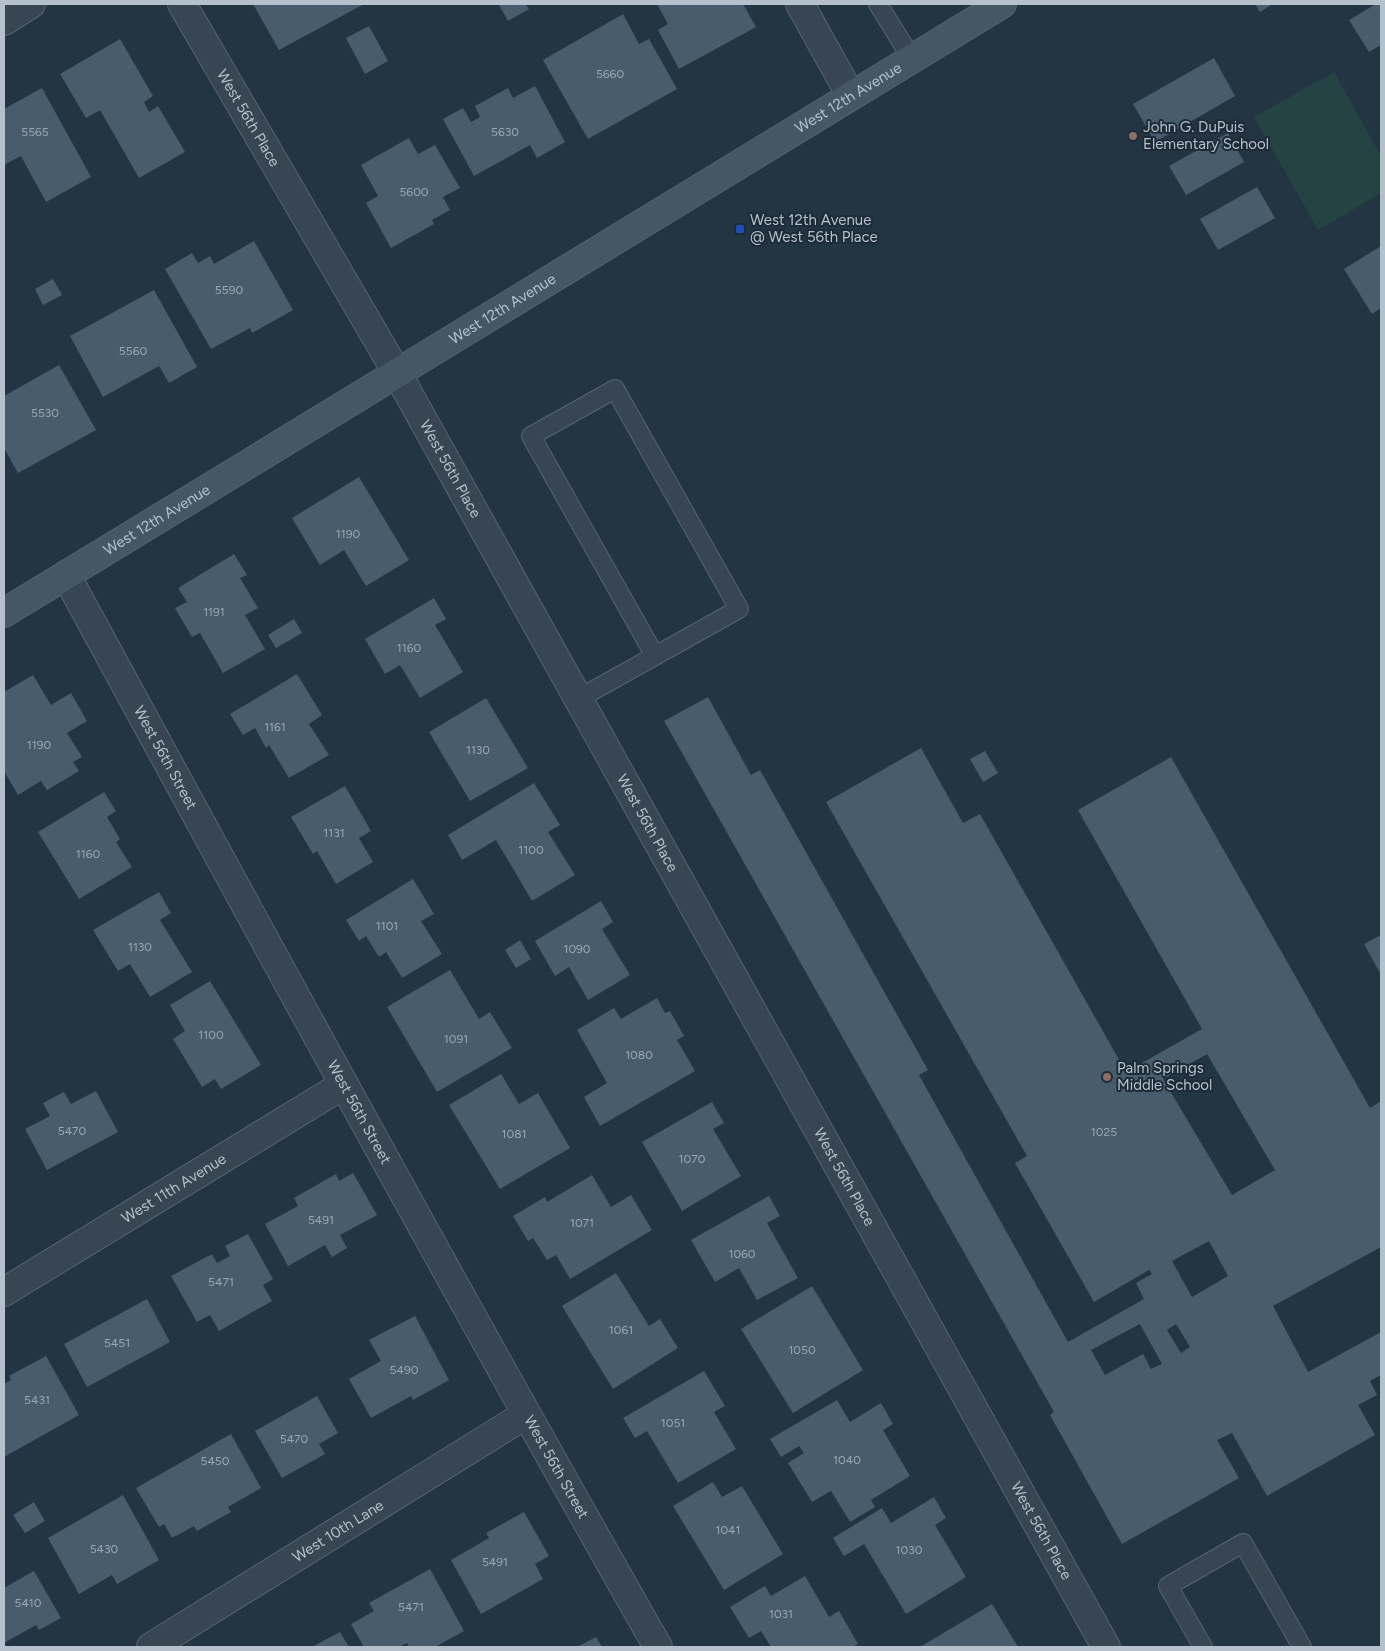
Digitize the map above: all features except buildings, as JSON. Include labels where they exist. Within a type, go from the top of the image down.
[{"type":"main road","name":"West 12th Avenue","points":[[4,613],[1002,4]]},
{"type":"street","points":[[4,21],[31,4]]},
{"type":"street","name":"West 56th Place","points":[[182,4],[397,373],[1106,1647]]},
{"type":"street","points":[[800,4],[851,96]]},
{"type":"street","name":"West 56th Street","points":[[66,575],[525,1415],[658,1647]]},
{"type":"street","name":"West 11th Avenue","points":[[4,1292],[343,1085]]},
{"type":"street","name":"West 10th Lane","points":[[151,1647],[525,1415]]},
{"type":"lane","points":[[878,4],[912,59]]},
{"type":"lane","points":[[578,699],[655,656],[739,609],[615,389],[531,436],[655,656]]},
{"type":"lane","points":[[1203,1647],[1168,1586],[1243,1543],[1302,1647]]},
{"type":"green space","points":[[1334,72],[1381,156],[1381,193],[1318,230],[1254,117]]},
{"type":"place","name":"John G. DuPuis Elementary School","points":[[1133,136]]},
{"type":"place","name":"West 12th Avenue @ West 56th Place","points":[[740,229]]},
{"type":"place","name":"Palm Springs Middle School","points":[[1107,1077]]}]
